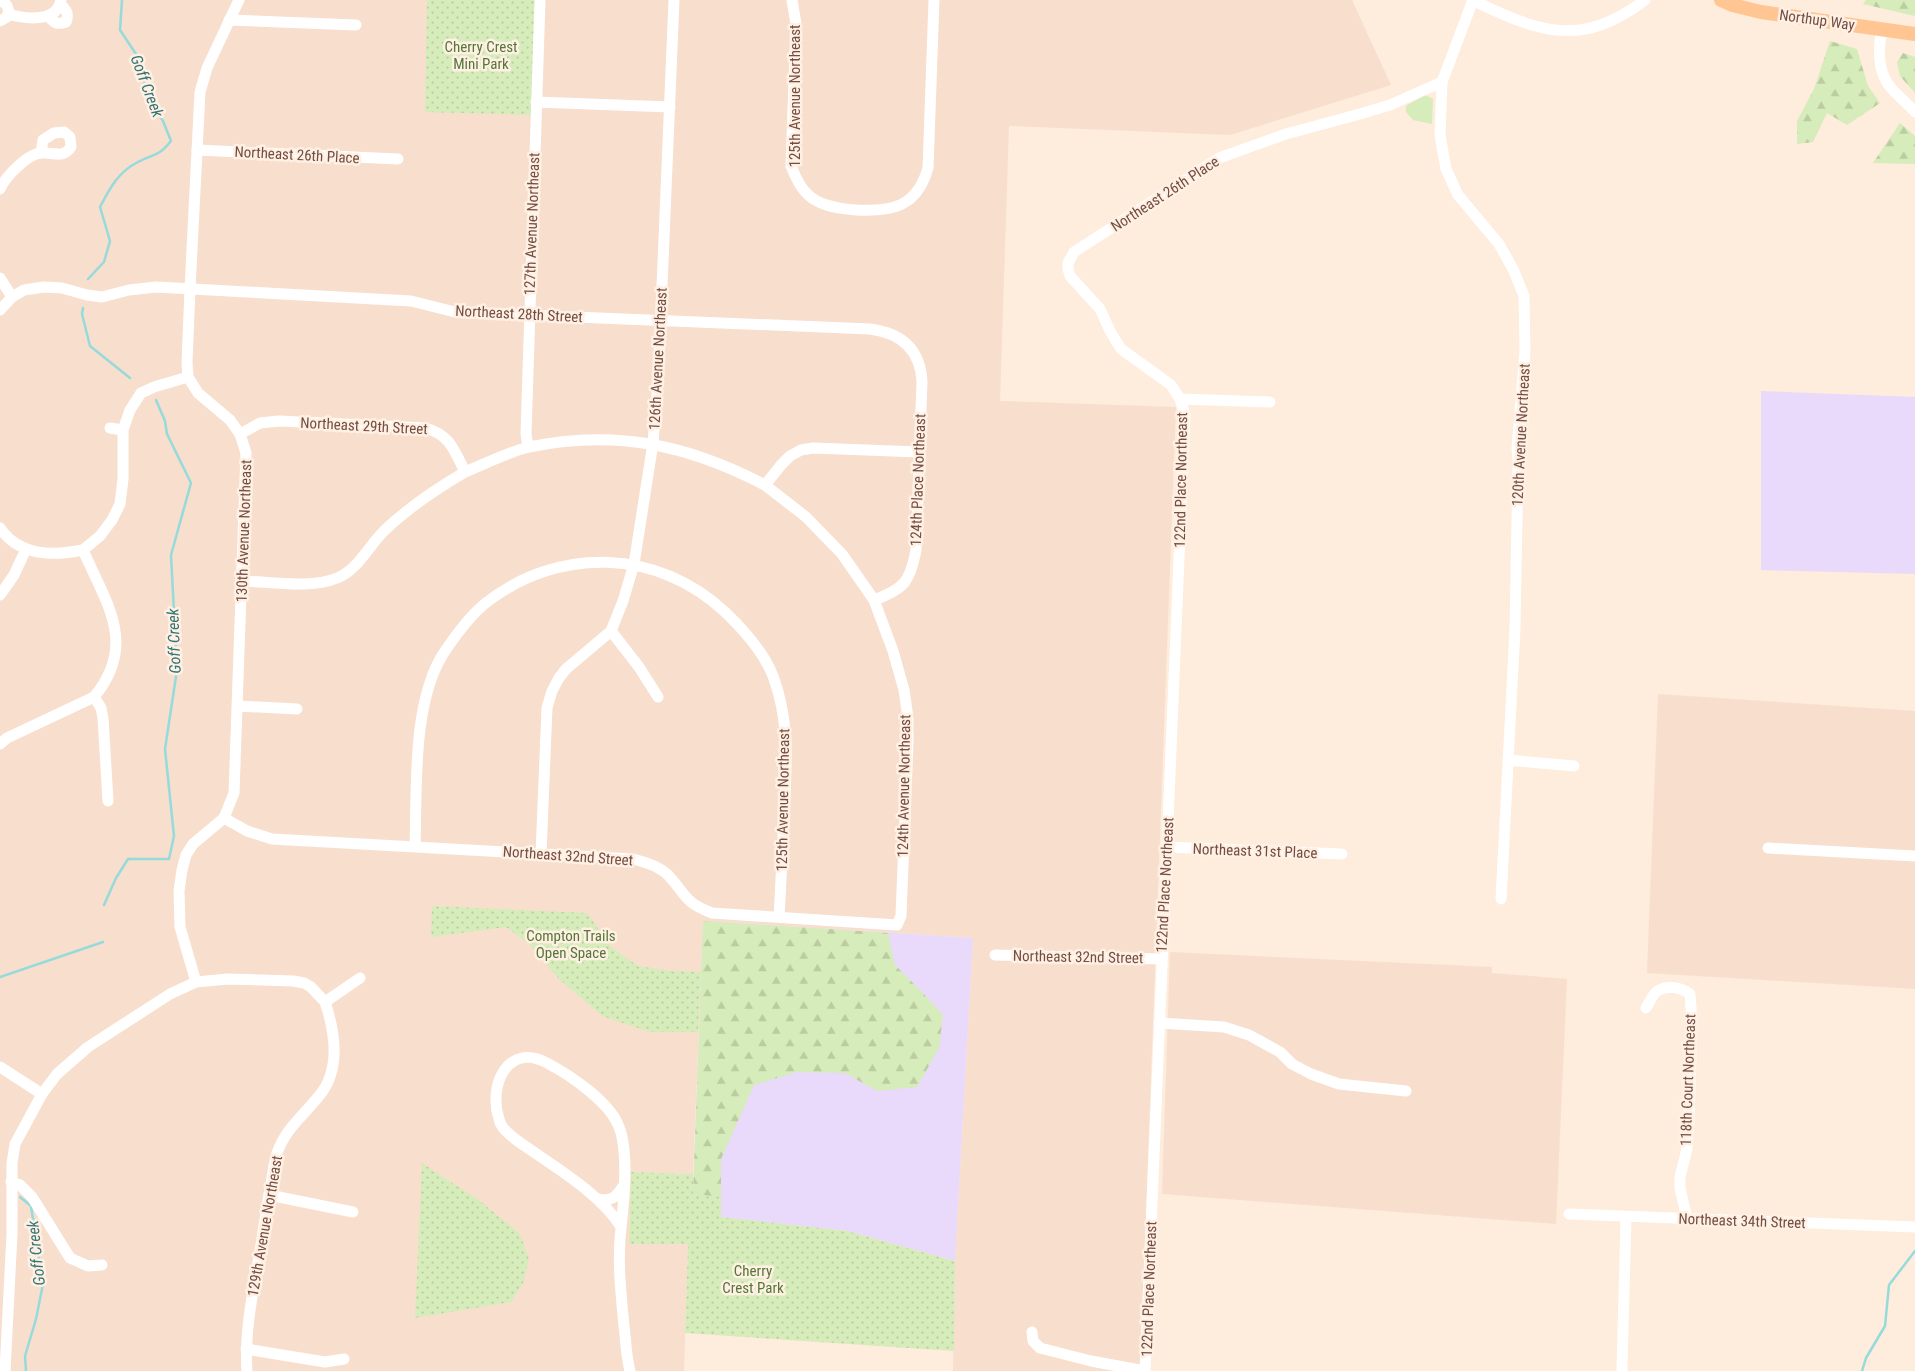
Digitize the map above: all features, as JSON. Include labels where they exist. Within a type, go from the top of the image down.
[{"type":"main road","name":"Northup Way","points":[[1721,0],[1732,5],[1761,12],[1915,34]]},
{"type":"street","points":[[0,528],[12,541],[26,549],[47,554],[83,550],[100,536],[112,520],[120,504],[124,478],[123,430],[130,410],[141,393],[188,377],[190,289],[200,92],[207,68],[239,0]]},
{"type":"street","name":"127th Avenue Northeast","points":[[528,447],[526,434],[529,315],[540,0]]},
{"type":"street","name":"126th Avenue Northeast","points":[[611,631],[623,601],[634,564],[653,443],[661,320],[674,0]]},
{"type":"street","name":"125th Avenue Northeast","points":[[792,0],[796,24],[791,166],[796,180],[803,190],[818,201],[840,209],[875,211],[899,206],[908,200],[925,178],[928,168],[934,0]]},
{"type":"street","points":[[1472,0],[1513,20],[1535,28],[1560,31],[1582,30],[1606,24],[1628,13],[1645,0]]},
{"type":"street","name":"120th Avenue Northeast","points":[[1472,0],[1442,82],[1440,135],[1446,169],[1458,195],[1499,244],[1513,269],[1524,296],[1525,351],[1517,448],[1515,628],[1500,899]]},
{"type":"street","points":[[0,1],[8,6],[4,17],[39,17],[56,8]]},
{"type":"street","points":[[229,20],[356,25]]},
{"type":"street","points":[[1882,28],[1879,51],[1885,80],[1915,112]]},
{"type":"street","name":"Northeast 26th Place","points":[[1180,399],[1171,385],[1120,349],[1100,309],[1070,276],[1068,263],[1074,252],[1219,158],[1286,134],[1390,105],[1442,82]]},
{"type":"street","points":[[536,102],[670,107]]},
{"type":"street","name":"Northeast 26th Place","points":[[197,150],[398,159]]},
{"type":"street","points":[[0,189],[11,173],[25,160],[41,152]]},
{"type":"street","points":[[0,278],[12,296],[0,310]]},
{"type":"street","name":"Northeast 28th Street","points":[[12,296],[24,290],[44,287],[62,288],[102,297],[129,290],[156,287],[411,301],[455,312],[870,329],[884,331],[907,344]]},
{"type":"street","name":"124th Place Northeast","points":[[874,600],[896,592],[907,579],[913,566],[916,550],[921,367],[915,354],[907,344]]},
{"type":"street","name":"130th Avenue Northeast","points":[[188,377],[198,393],[230,420],[240,434],[246,453],[243,581],[234,793],[224,818],[193,844],[186,855],[179,891],[180,927],[196,982]]},
{"type":"street","points":[[1180,399],[1270,402]]},
{"type":"street","name":"122nd Place Northeast","points":[[1145,1371],[1185,443],[1185,415],[1180,399]]},
{"type":"street","name":"Northeast 29th Street","points":[[240,434],[260,423],[278,421],[425,428],[434,430],[448,440],[465,472]]},
{"type":"street","points":[[110,428],[123,430]]},
{"type":"street","points":[[243,581],[315,584],[338,578],[349,571],[383,531],[437,488],[465,472],[528,447],[584,440],[653,443],[691,452],[765,485],[781,465],[800,450],[813,448],[919,452]]},
{"type":"street","name":"124th Avenue Northeast","points":[[765,485],[806,517],[836,548],[874,600],[893,651],[904,690],[908,718],[901,916],[897,925]]},
{"type":"street","points":[[0,595],[14,575],[26,549]]},
{"type":"street","points":[[0,744],[7,738],[94,697],[110,673],[116,657],[115,624],[83,550]]},
{"type":"street","name":"125th Avenue Northeast","points":[[414,846],[418,750],[427,693],[442,655],[464,625],[486,603],[508,588],[537,574],[590,562],[634,564],[644,566],[680,581],[711,598],[741,627],[763,656],[772,675],[783,708],[787,741],[779,917]]},
{"type":"street","points":[[541,853],[547,708],[552,691],[566,669],[611,631],[639,667],[658,697]]},
{"type":"street","points":[[94,697],[101,708],[103,718],[108,801]]},
{"type":"street","points":[[238,706],[296,710]]},
{"type":"street","points":[[1508,760],[1574,766]]},
{"type":"street","name":"Northeast 32nd Street","points":[[224,818],[247,831],[272,838],[633,859],[657,867],[668,874],[685,899],[698,908],[712,913],[897,925]]},
{"type":"street","name":"Northeast 31st Place","points":[[1167,847],[1342,854]]},
{"type":"street","points":[[1768,848],[1915,856]]},
{"type":"street","name":"Northeast 32nd Street","points":[[995,955],[1162,959]]},
{"type":"street","points":[[5,1371],[12,1234],[10,1182],[15,1144],[42,1094],[56,1074],[88,1047],[170,994],[196,982],[238,979],[293,981],[312,987],[325,1002],[360,978]]},
{"type":"street","name":"118th Court Northeast","points":[[1646,1008],[1656,992],[1669,987],[1682,989],[1690,994],[1692,1022],[1689,1123],[1687,1149],[1680,1177],[1680,1188],[1687,1219]]},
{"type":"street","name":"129th Avenue Northeast","points":[[248,1371],[246,1350],[277,1154],[287,1131],[319,1096],[329,1082],[332,1070],[333,1039],[330,1018],[325,1002]]},
{"type":"street","points":[[1159,1023],[1224,1027],[1249,1035],[1280,1052],[1292,1064],[1311,1074],[1339,1084],[1406,1091]]},
{"type":"street","points":[[621,1227],[612,1213],[599,1199],[515,1139],[504,1129],[499,1119],[496,1105],[497,1089],[499,1078],[511,1062],[519,1058],[531,1057],[546,1062],[602,1101],[619,1125],[623,1140],[624,1186],[620,1278],[630,1371]]},
{"type":"street","points":[[0,1068],[42,1094]]},
{"type":"street","points":[[10,1182],[20,1185],[32,1197],[70,1258],[88,1266],[102,1266]]},
{"type":"street","points":[[599,1199],[606,1201],[612,1199],[624,1186]]},
{"type":"street","points":[[269,1195],[353,1212]]},
{"type":"street","name":"Northeast 34th Street","points":[[1568,1214],[1915,1227]]},
{"type":"street","points":[[1622,1369],[1626,1217]]},
{"type":"street","points":[[1032,1332],[1033,1341],[1040,1348],[1083,1359],[1145,1371]]},
{"type":"street","points":[[246,1350],[325,1362],[344,1359]]},
{"type":"shaded area","points":[[0,0],[1352,0],[1391,85],[1230,135],[1009,126],[1000,401],[1176,407],[1140,1371],[953,1371],[955,1261],[973,938],[703,921],[693,1174],[631,1172],[629,1244],[688,1244],[684,1371],[0,1371]]},
{"type":"shaded area","points":[[1761,391],[1915,397],[1915,574],[1761,570]]},
{"type":"shaded area","points":[[1658,694],[1915,711],[1915,989],[1647,973]]},
{"type":"shaded area","points":[[703,921],[973,938],[955,1261],[847,1231],[720,1217],[693,1194]]},
{"type":"shaded area","points":[[1170,952],[1492,967],[1492,973],[1567,979],[1556,1224],[1162,1194]]},
{"type":"green space","name":"Cherry Crest Mini Park","points":[[427,0],[538,0],[534,115],[425,112]]},
{"type":"green space","points":[[1866,0],[1915,0],[1915,16],[1863,4]]},
{"type":"green space","points":[[1830,41],[1857,49],[1868,86],[1880,103],[1847,125],[1827,113],[1813,142],[1797,144],[1797,121],[1814,89]]},
{"type":"green space","points":[[1903,53],[1915,57],[1915,93],[1900,76],[1897,62]]},
{"type":"green space","points":[[1425,95],[1433,99],[1432,124],[1413,120],[1406,112],[1406,106]]},
{"type":"green space","points":[[1900,123],[1915,136],[1915,164],[1873,163]]},
{"type":"green space","name":"Compton Trails Open Space","points":[[432,906],[587,913],[611,947],[638,966],[671,971],[701,972],[698,1032],[650,1032],[602,1016],[560,980],[529,944],[506,927],[431,937]]},
{"type":"green space","points":[[703,921],[888,933],[895,965],[943,1015],[939,1048],[917,1087],[877,1091],[845,1073],[797,1072],[754,1085],[721,1159],[721,1197],[693,1194]]},
{"type":"green space","points":[[422,1163],[480,1201],[520,1234],[529,1259],[523,1283],[511,1302],[415,1318]]},
{"type":"green space","name":"Cherry Crest Park","points":[[631,1172],[693,1174],[693,1194],[721,1197],[721,1217],[847,1231],[955,1261],[954,1351],[685,1333],[688,1244],[629,1244]]},
{"type":"waterway","name":"Goff Creek","points":[[88,279],[104,262],[110,241],[100,207],[107,193],[115,181],[131,166],[159,153],[171,141],[163,121],[149,101],[138,57],[120,30],[122,0]]},
{"type":"waterway","name":"Goff Creek","points":[[83,308],[82,314],[90,346],[130,378]]},
{"type":"waterway","name":"Goff Creek","points":[[104,905],[116,878],[128,859],[169,859],[174,836],[165,749],[177,670],[171,555],[191,483],[167,434],[165,421],[156,400]]},
{"type":"waterway","name":"Goff Creek","points":[[0,977],[103,942]]},
{"type":"waterway","name":"Goff Creek","points":[[20,1197],[31,1206],[43,1284],[36,1319],[25,1356],[26,1371]]},
{"type":"waterway","points":[[1862,1371],[1866,1358],[1885,1326],[1889,1285],[1915,1251]]}]
